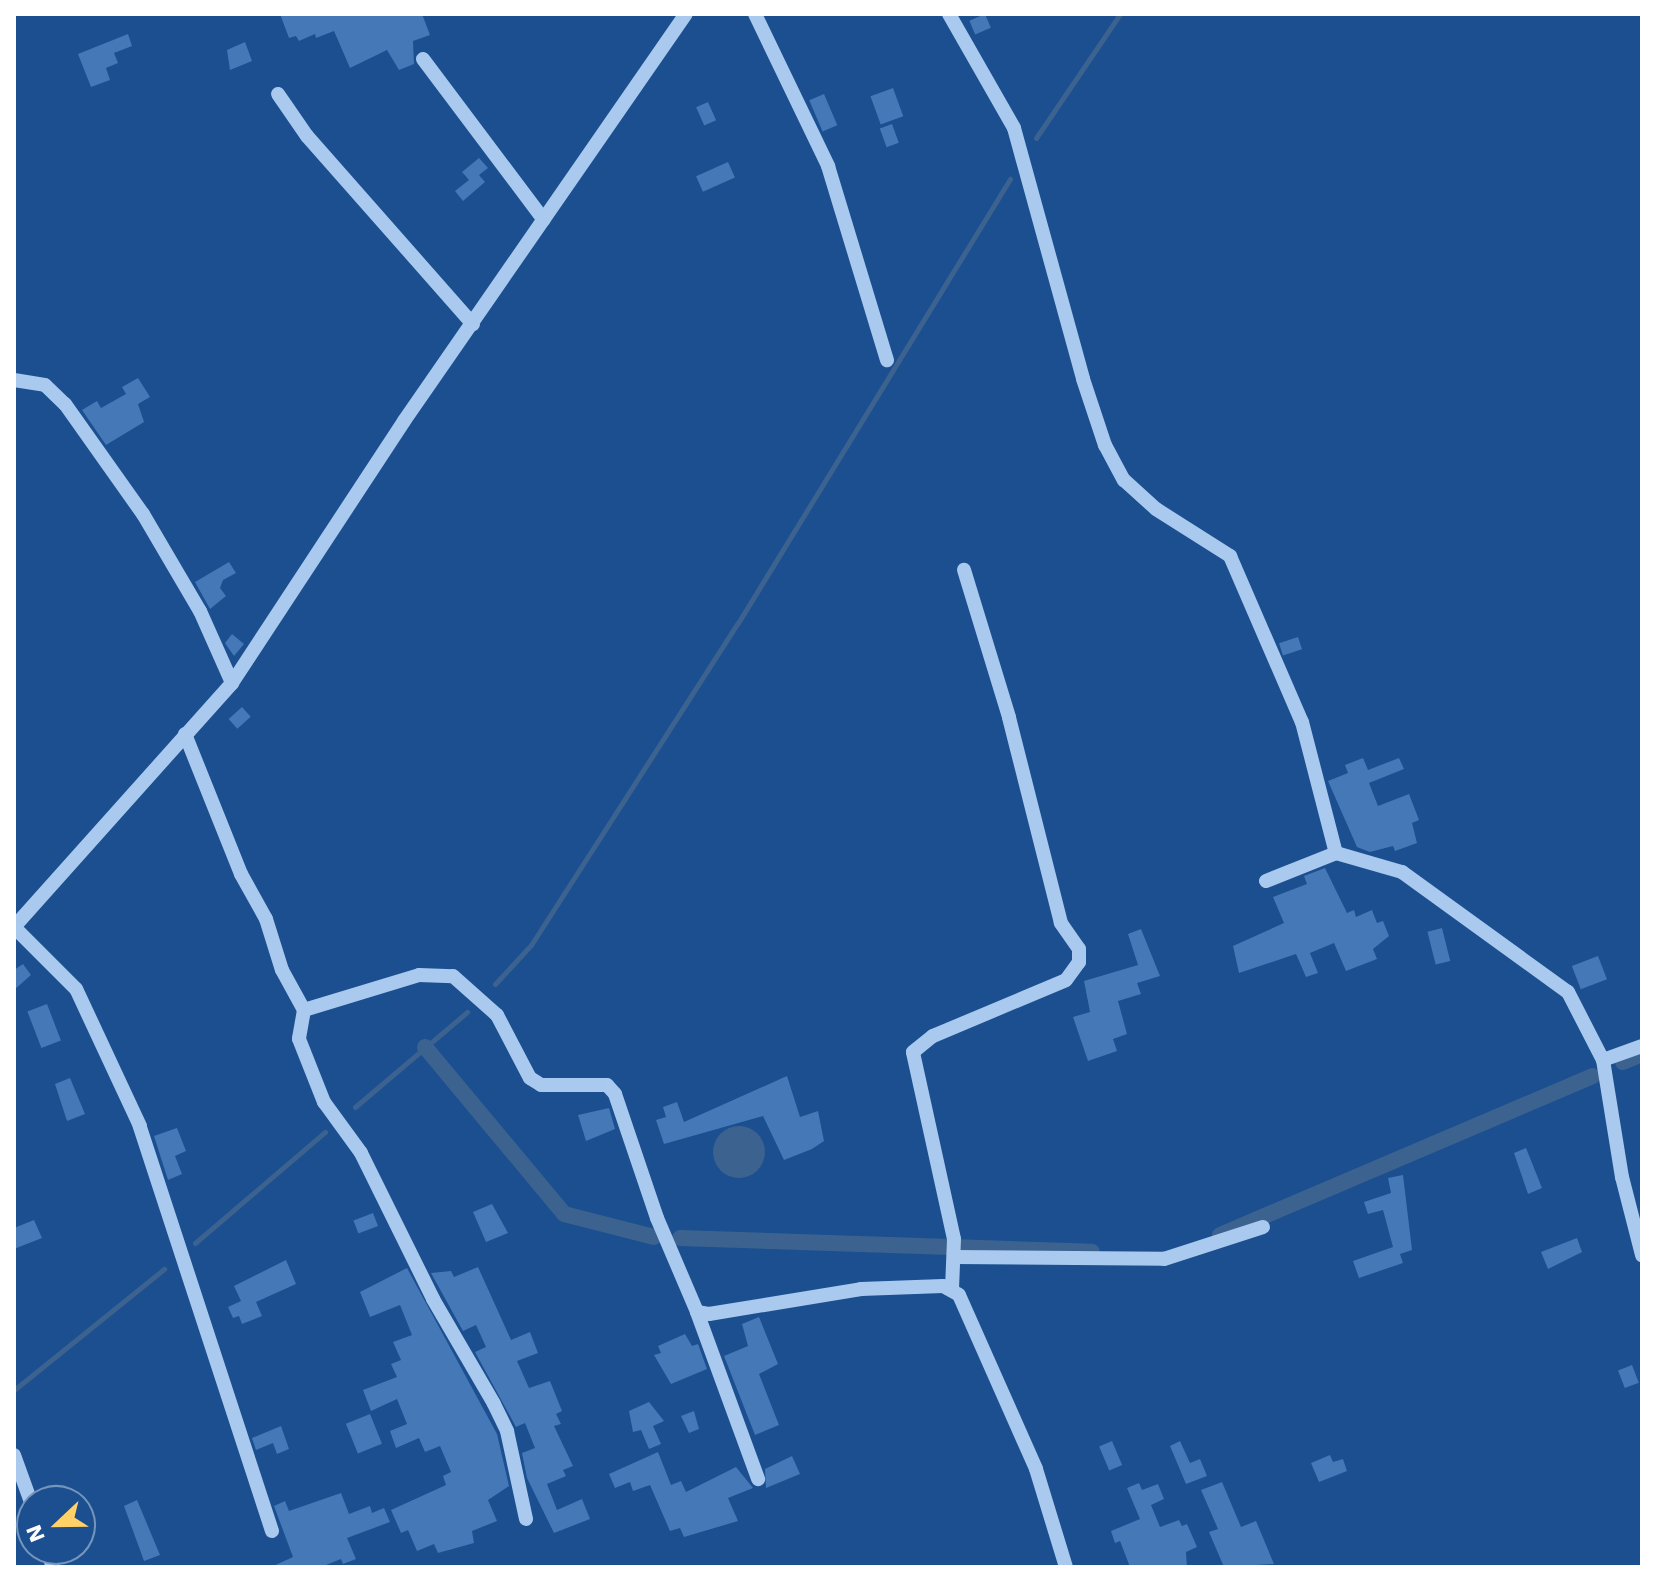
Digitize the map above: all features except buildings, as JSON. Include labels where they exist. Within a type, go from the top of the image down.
[{"type":"street","points":[[272,1531],[140,1126],[76,989],[14,927],[232,683],[686,14]]},
{"type":"street","points":[[755,14],[828,166],[887,360]]},
{"type":"street","points":[[949,14],[1014,128],[1025,157],[1105,445],[1124,480],[1156,509],[1230,556],[1302,722],[1336,853]]},
{"type":"street","points":[[423,59],[544,220]]},
{"type":"street","points":[[278,94],[307,136],[473,324]]},
{"type":"street","points":[[14,380],[45,385],[65,404],[150,526],[200,611],[232,683]]},
{"type":"street","points":[[964,570],[1009,717],[1061,923],[1079,949],[1079,962],[1066,980],[933,1036],[913,1052],[955,1249],[952,1289],[1011,1406],[1066,1567]]},
{"type":"street","points":[[185,734],[241,874],[266,919],[282,970],[304,1010],[299,1039],[324,1102],[361,1153],[433,1299],[494,1404],[507,1431],[526,1519]]},
{"type":"street","points":[[1266,881],[1336,853],[1402,872],[1518,959],[1556,980],[1575,1005],[1603,1060],[1642,1255]]},
{"type":"street","points":[[304,1010],[419,975],[453,976],[497,1015],[530,1078],[541,1085],[607,1085],[620,1108],[657,1218],[697,1312],[758,1479]]},
{"type":"street","points":[[1603,1060],[1642,1046]]},
{"type":"street","points":[[955,1249],[1164,1259],[1184,1257],[1263,1227]]},
{"type":"street","points":[[697,1312],[709,1314],[861,1289],[923,1285],[952,1289]]},
{"type":"street","points":[[14,1455],[25,1485]]},
{"type":"water","points":[[739,1126],[758,1133],[765,1152],[758,1171],[739,1178],[720,1171],[713,1152],[720,1133]]},
{"type":"waterway","points":[[1036,138],[1120,14]]},
{"type":"waterway","points":[[495,984],[531,945],[738,623],[1010,179]]},
{"type":"waterway","points":[[355,1107],[467,1012]]},
{"type":"waterway","points":[[425,1047],[564,1214],[654,1237]]},
{"type":"waterway","points":[[1623,1062],[1642,1054]]},
{"type":"waterway","points":[[1220,1235],[1593,1076]]},
{"type":"waterway","points":[[195,1243],[325,1132]]},
{"type":"waterway","points":[[680,1238],[1092,1252]]},
{"type":"waterway","points":[[14,1390],[164,1269]]}]
